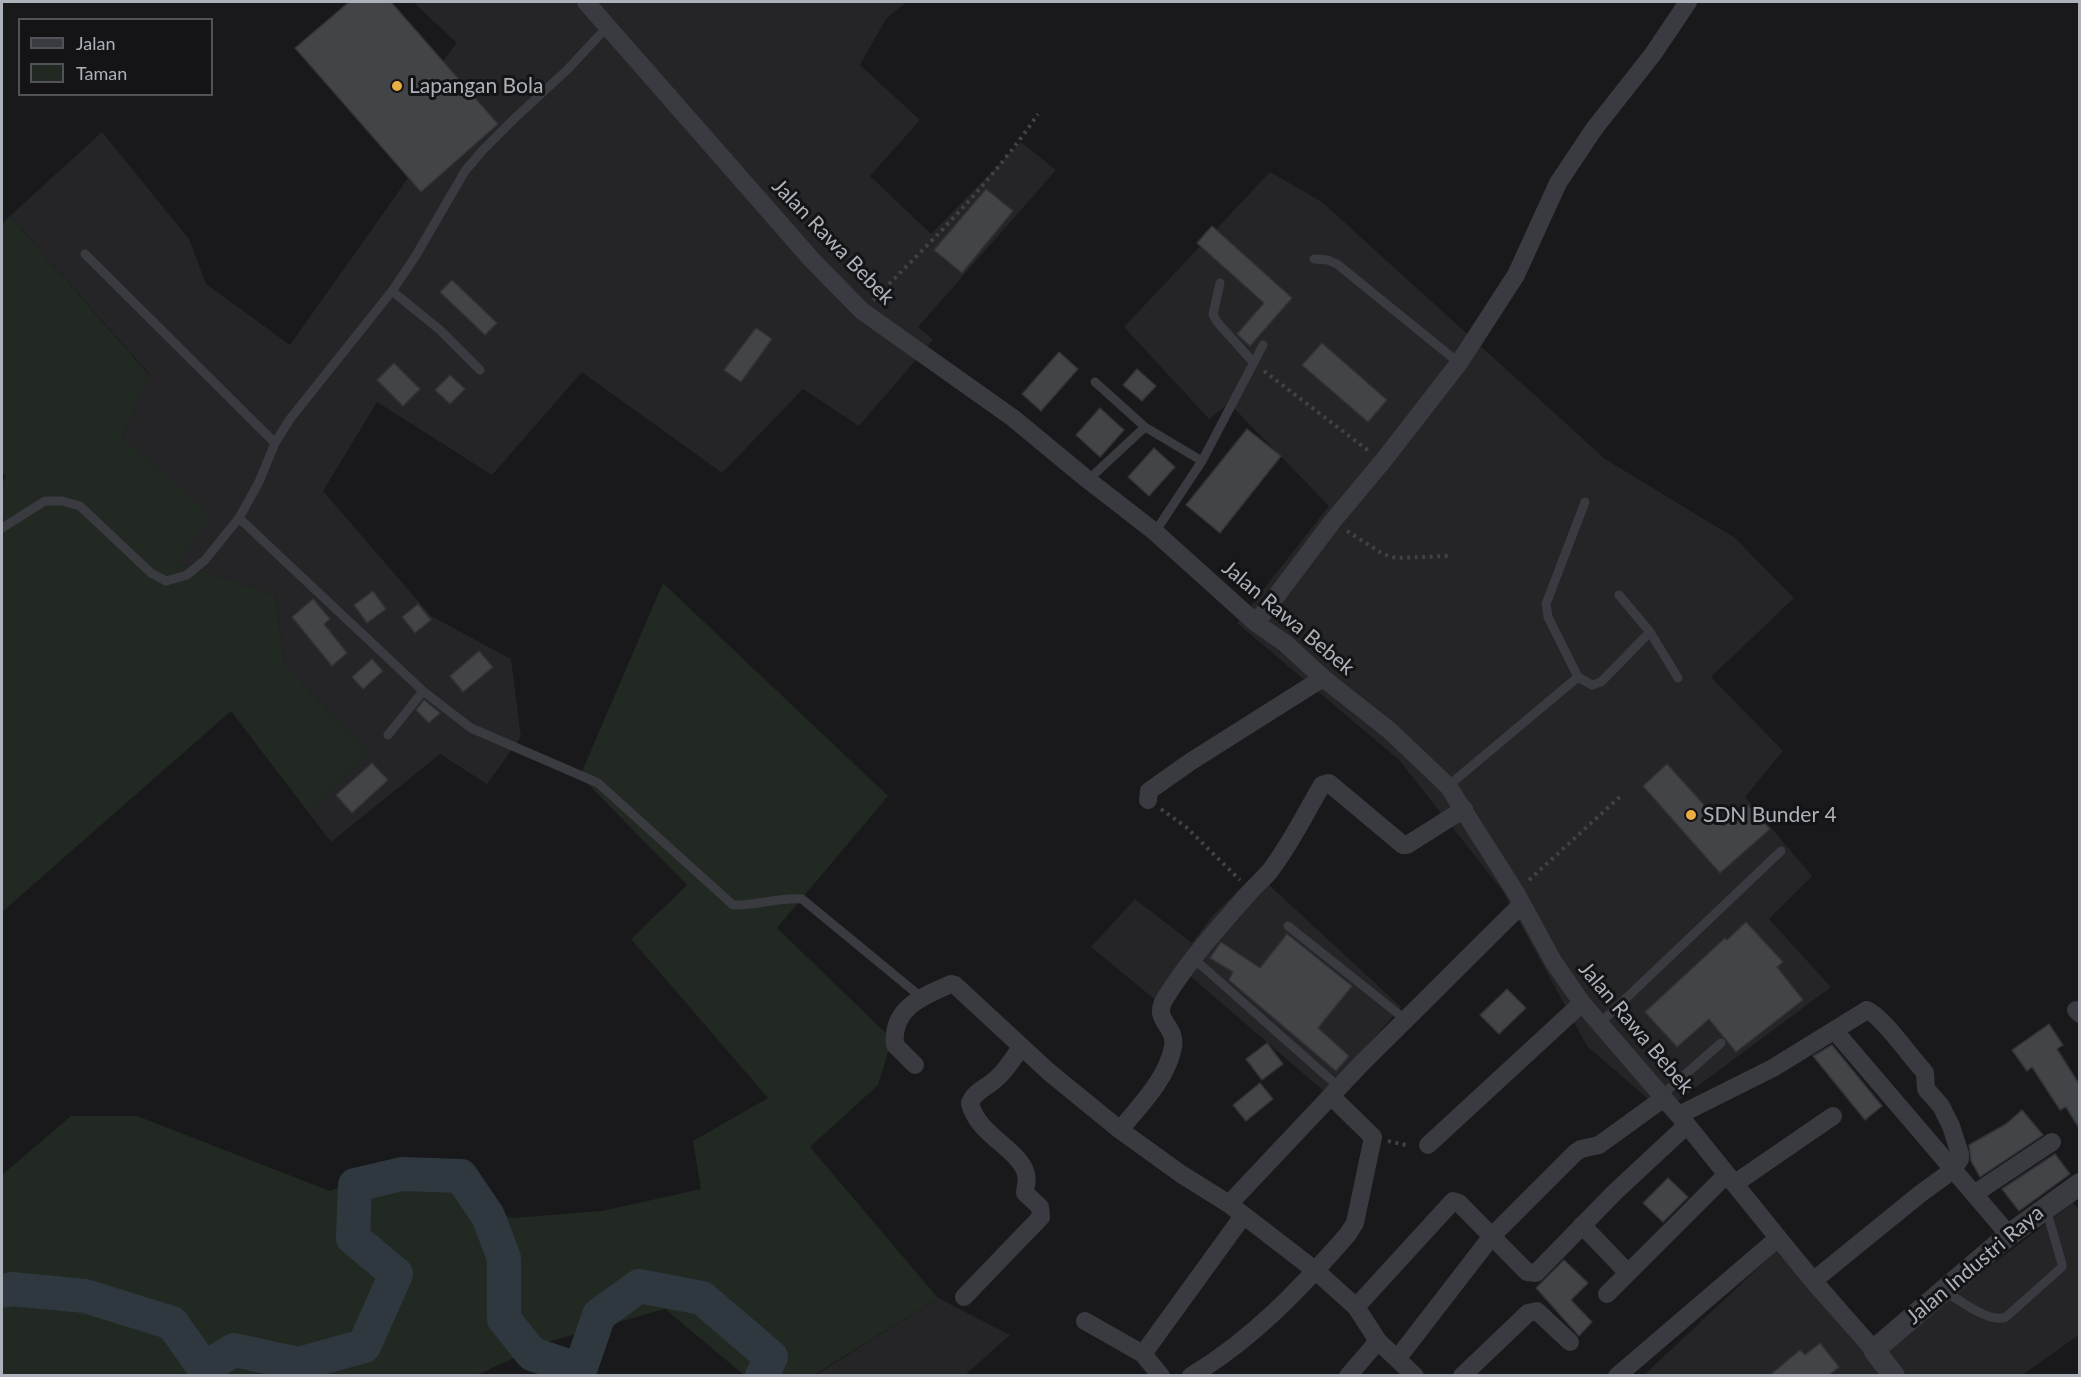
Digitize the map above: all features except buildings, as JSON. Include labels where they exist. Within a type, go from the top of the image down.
[{"type":"street","name":"Jalan Rawa Bebek","points":[[586,2],[812,260],[862,311],[1013,418],[1155,532],[1256,623],[1286,644],[1323,678],[1389,730],[1448,786],[1519,899],[1552,961],[1582,1003],[1683,1120],[1777,1239],[1874,1350]]},
{"type":"street","points":[[1256,623],[1332,522],[1459,363],[1516,275],[1558,183],[1594,129],[1653,54],[1688,2]]},
{"type":"street","points":[[1148,800],[1149,791],[1190,762],[1323,678]]},
{"type":"street","points":[[1120,1130],[1158,1083],[1169,1062],[1174,1044],[1172,1032],[1160,1014],[1160,1008],[1193,958],[1282,854],[1322,785],[1329,783],[1403,845],[1407,845],[1464,809]]},
{"type":"street","points":[[1229,1204],[1519,899]]},
{"type":"street","points":[[915,1065],[895,1046],[894,1034],[899,1017],[921,997],[951,984],[956,985],[1021,1047],[1120,1130],[1181,1174],[1229,1204],[1316,1271],[1356,1307],[1378,1341],[1415,1376]]},
{"type":"street","points":[[1428,1145],[1582,1003]]},
{"type":"street","points":[[1356,1307],[1453,1201],[1459,1203],[1527,1272],[1536,1273],[1683,1120],[1869,1010],[1925,1073],[1926,1089],[1947,1116],[1960,1159],[1953,1170],[1813,1281]]},
{"type":"street","points":[[1834,1030],[2009,1234]]},
{"type":"street","points":[[964,1297],[1041,1217],[1040,1207],[1025,1194],[1027,1177],[1025,1170],[1020,1162],[989,1134],[970,1103],[976,1092],[990,1085],[1000,1076],[1021,1047]]},
{"type":"street","points":[[1191,1376],[1214,1362],[1254,1331],[1289,1300],[1348,1234],[1355,1223],[1373,1137],[1335,1092]]},
{"type":"street","points":[[1397,1359],[1492,1236],[1575,1153],[1581,1149],[1599,1145],[1663,1097]]},
{"type":"street","points":[[1607,1294],[1730,1179],[1833,1116]]},
{"type":"street","points":[[1974,1194],[2052,1142]]},
{"type":"street","name":"Jalan Industri Raya","points":[[1874,1350],[2009,1234],[2079,1185]]},
{"type":"street","points":[[1143,1354],[1243,1216]]},
{"type":"street","points":[[1582,1225],[1629,1273]]},
{"type":"street","points":[[1617,1376],[1777,1239]]},
{"type":"street","points":[[1462,1376],[1528,1313],[1533,1311],[1538,1311],[1570,1342]]},
{"type":"street","points":[[1085,1321],[1143,1354],[1161,1376]]},
{"type":"street","points":[[1348,1376],[1378,1341]]},
{"type":"street","points":[[1874,1350],[1894,1376]]},
{"type":"lane","points":[[2,528],[45,501],[62,501],[80,506],[151,573],[166,581],[187,575],[205,560],[239,518],[259,482],[275,443],[290,419],[392,291],[416,257],[465,171],[515,117],[567,70],[607,27]]},
{"type":"lane","points":[[85,254],[275,443]]},
{"type":"lane","points":[[1314,259],[1328,260],[1337,264],[1459,363]]},
{"type":"lane","points":[[1220,283],[1214,314],[1217,322],[1253,362]]},
{"type":"lane","points":[[392,291],[440,330],[480,370]]},
{"type":"lane","points":[[1155,532],[1202,461],[1263,345]]},
{"type":"lane","points":[[1095,382],[1145,428],[1202,461]]},
{"type":"lane","points":[[1088,480],[1145,428]]},
{"type":"lane","points":[[1585,502],[1546,604],[1548,617],[1578,677],[1592,685],[1601,682],[1650,633]]},
{"type":"lane","points":[[239,518],[423,691],[471,728],[598,783],[733,904],[746,905],[789,898],[802,899],[921,997]]},
{"type":"lane","points":[[1619,595],[1650,633],[1678,678]]},
{"type":"lane","points":[[1448,786],[1578,677]]},
{"type":"lane","points":[[388,735],[423,691]]},
{"type":"lane","points":[[1599,1024],[1780,851]]},
{"type":"lane","points":[[1288,926],[1406,1020]]},
{"type":"lane","points":[[1193,958],[1335,1092]]},
{"type":"lane","points":[[1663,1097],[1721,1043]]},
{"type":"lane","points":[[1944,1291],[1990,1318],[1999,1320],[2006,1317],[2062,1267],[2046,1207]]},
{"type":"path","points":[[862,311],[957,215],[1020,140],[1038,114]]},
{"type":"path","points":[[1253,362],[1383,461]]},
{"type":"path","points":[[1332,522],[1383,554],[1396,558],[1450,556]]},
{"type":"path","points":[[1519,899],[1623,794]]},
{"type":"path","points":[[1148,800],[1186,827],[1250,891]]},
{"type":"path","points":[[1373,1137],[1418,1148],[1428,1145]]},
{"type":"shaded area","points":[[413,2],[906,2],[886,19],[860,65],[920,120],[870,176],[931,234],[1021,142],[1056,170],[918,327],[933,340],[859,426],[803,389],[722,473],[582,372],[492,475],[377,402],[323,491],[431,616],[511,659],[521,737],[487,784],[440,754],[331,842],[308,812],[369,753],[285,665],[275,595],[178,563],[210,515],[122,437],[149,374],[10,216],[102,132],[189,239],[206,284],[290,345],[411,174],[387,132],[457,43]]},
{"type":"shaded area","points":[[1270,172],[1322,202],[1605,459],[1735,538],[1794,598],[1711,677],[1783,751],[1745,797],[1812,876],[1769,919],[1831,987],[1663,1112],[1587,1046],[1502,890],[1399,760],[1237,623],[1329,506],[1229,403],[1209,419],[1124,327]]},
{"type":"shaded area","points":[[1256,873],[1401,1007],[1326,1093],[1190,976],[1164,1007],[1091,947],[1135,899],[1192,943],[1213,915]]},
{"type":"shaded area","points":[[2073,1203],[2079,1210],[2079,1335],[2022,1375],[1643,1376],[1790,1238],[1883,1348]]},
{"type":"shaded area","points":[[938,1298],[1010,1335],[965,1375],[814,1376]]},
{"type":"green space","points":[[10,216],[149,375],[122,437],[211,515],[178,563],[275,595],[285,665],[369,753],[308,812],[231,711],[2,912],[2,483],[6,477],[2,472],[2,224]]},
{"type":"green space","points":[[663,583],[888,796],[777,928],[892,1039],[878,1085],[810,1147],[938,1298],[814,1375],[744,1375],[665,1309],[551,1341],[477,1375],[2,1375],[2,1175],[71,1116],[137,1116],[330,1191],[400,1162],[511,1218],[602,1211],[701,1189],[693,1141],[768,1098],[631,939],[687,885],[580,776]]},
{"type":"waterway","points":[[2,1291],[12,1289],[85,1296],[172,1323],[204,1368],[234,1350],[299,1364],[364,1346],[396,1274],[353,1238],[355,1185],[402,1174],[461,1176],[488,1216],[504,1258],[504,1319],[532,1354],[580,1370],[599,1315],[639,1286],[702,1298],[771,1357],[762,1376]]},
{"type":"place","name":"Lapangan Bola","points":[[397,86]]},
{"type":"place","name":"SDN Bunder 4","points":[[1691,815]]}]
